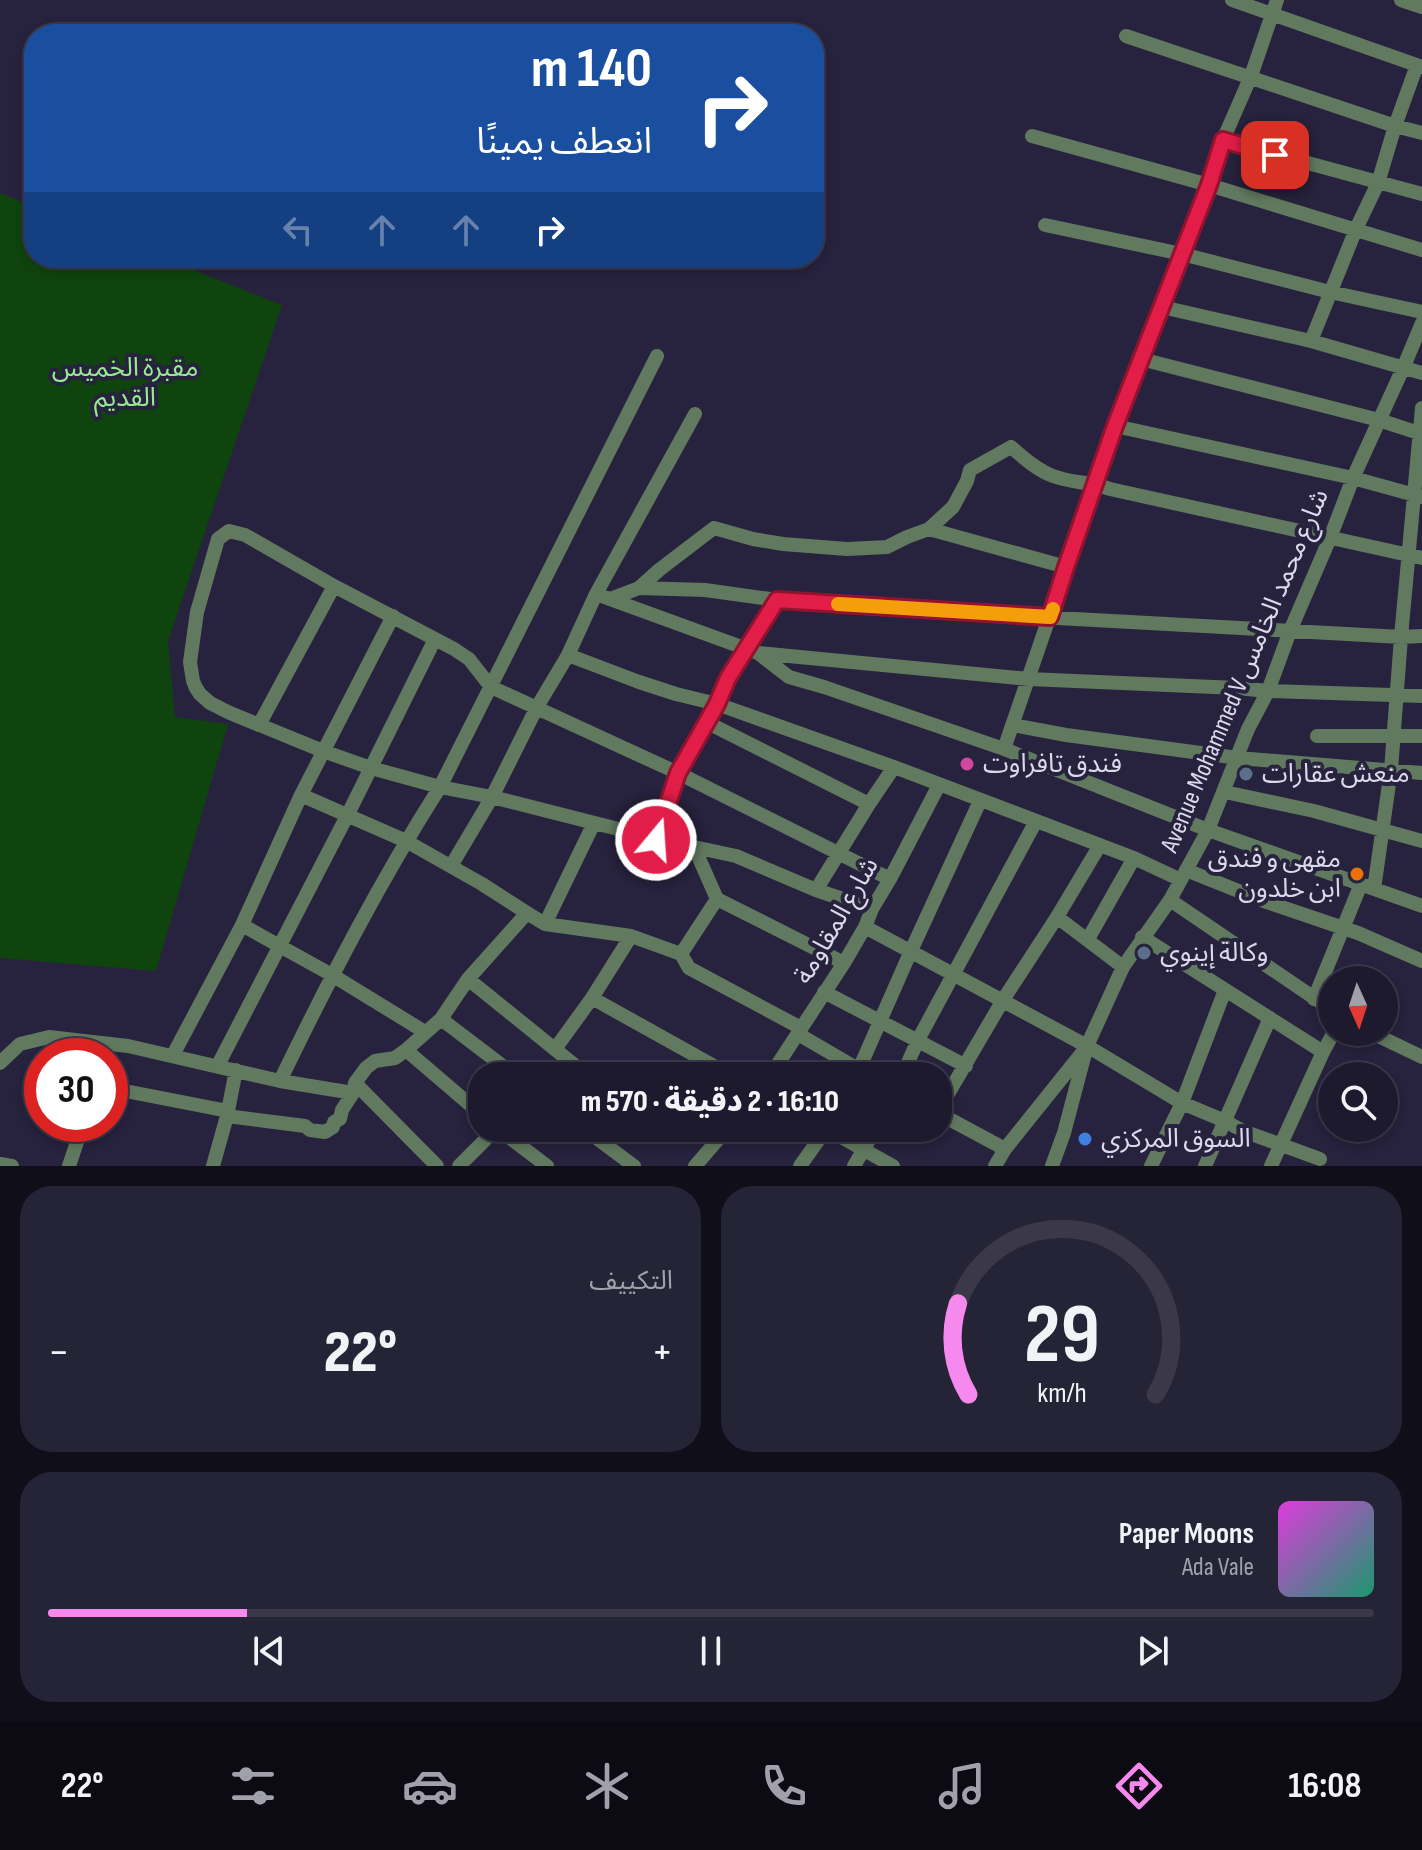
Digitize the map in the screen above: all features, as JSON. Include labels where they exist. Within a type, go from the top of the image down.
[{"type":"street","points":[[1232,0],[1420,66],[1395,126],[1378,183],[1311,341]]},
{"type":"street","points":[[1004,749],[1115,426],[1209,185],[1223,140],[1251,76],[1277,0]]},
{"type":"street","points":[[1401,0],[1422,7]]},
{"type":"street","points":[[1126,36],[1422,133]]},
{"type":"street","points":[[1032,136],[1209,185],[1422,250]]},
{"type":"street","points":[[1223,140],[1422,194]]},
{"type":"street","points":[[1045,225],[1182,254],[1422,312]]},
{"type":"street","points":[[1162,307],[1311,341],[1422,373]]},
{"type":"street","name":"Avenue Mohammed V شارع محمد الخامس","points":[[1052,1166],[1087,1046],[1123,967],[1170,900],[1208,830],[1248,729],[1268,691],[1353,478],[1422,323]]},
{"type":"street","points":[[280,1081],[332,975],[406,841],[440,787],[657,356]]},
{"type":"street","points":[[1141,359],[1379,420],[1420,434]]},
{"type":"street","points":[[1314,999],[1343,928],[1368,887],[1382,831],[1391,770],[1401,637],[1416,557],[1422,408]]},
{"type":"street","points":[[451,866],[492,797],[537,707],[603,597],[695,414]]},
{"type":"street","points":[[1115,426],[1353,478],[1418,496]]},
{"type":"street","points":[[639,588],[714,528],[753,539],[847,549],[887,547],[929,529],[953,507],[970,470],[1011,447],[1036,468],[1056,478],[1096,484],[1416,557]]},
{"type":"street","points":[[929,529],[1066,567]]},
{"type":"street","points":[[872,909],[816,890],[736,856],[694,847],[673,847],[594,823],[371,768],[210,703],[200,694],[193,681],[190,662],[197,612],[218,539],[229,531],[245,535],[469,659],[491,687],[678,773],[890,879]]},
{"type":"street","points":[[259,725],[334,586]]},
{"type":"street","points":[[603,597],[639,588],[705,590],[777,600],[1422,636]]},
{"type":"street","points":[[603,597],[752,651],[1029,679],[1422,696]]},
{"type":"street","points":[[656,840],[678,773],[728,678],[752,651],[777,600]]},
{"type":"street","points":[[173,1055],[242,925],[301,795],[393,616]]},
{"type":"street","points":[[218,1065],[435,639]]},
{"type":"street","points":[[752,651],[789,677],[1004,749],[1208,830],[1422,906]]},
{"type":"street","points":[[568,655],[639,682],[717,704],[894,767],[1134,858],[1343,928],[1422,961]]},
{"type":"street","points":[[706,722],[869,804]]},
{"type":"street","points":[[1012,725],[1238,758],[1422,773]]},
{"type":"street","points":[[1317,736],[1422,736]]},
{"type":"street","points":[[816,890],[894,767]]},
{"type":"street","name":"شارع المقاومة","points":[[779,1062],[865,927],[939,785]]},
{"type":"street","points":[[1225,792],[1314,811],[1422,841]]},
{"type":"street","points":[[301,795],[406,841],[545,924],[631,936],[681,954],[689,968],[800,1031],[845,1062]]},
{"type":"street","points":[[866,1062],[910,953],[980,801]]},
{"type":"street","points":[[908,1062],[1036,821]]},
{"type":"street","points":[[545,924],[594,823]]},
{"type":"street","points":[[952,1089],[1003,1000],[1100,845]]},
{"type":"street","points":[[694,847],[717,899],[844,963]]},
{"type":"street","points":[[1088,939],[1134,858]]},
{"type":"street","points":[[681,954],[717,899]]},
{"type":"street","points":[[1170,900],[1318,1001]]},
{"type":"street","points":[[128,1092],[325,1132],[340,1119],[366,1068],[375,1061],[395,1058],[441,1019],[468,979],[527,913]]},
{"type":"street","points":[[1057,917],[1123,967]]},
{"type":"street","points":[[242,925],[425,1032]]},
{"type":"street","points":[[865,927],[1087,1046],[1182,1103],[1243,1131],[1320,1159]]},
{"type":"street","points":[[555,1049],[631,936]]},
{"type":"street","points":[[1142,937],[1323,1052]]},
{"type":"street","points":[[468,979],[571,1062]]},
{"type":"street","points":[[1151,1166],[1182,1103],[1225,990]]},
{"type":"street","points":[[824,992],[966,1066]]},
{"type":"street","points":[[592,998],[707,1062]]},
{"type":"street","points":[[1205,1166],[1270,1018]]},
{"type":"street","points":[[441,1019],[498,1062]]},
{"type":"street","points":[[0,1063],[24,1043]]},
{"type":"street","points":[[1398,1045],[1422,1057]]},
{"type":"street","points":[[128,1046],[280,1081],[354,1088],[437,1166]]},
{"type":"street","points":[[995,1166],[1005,1149],[1087,1046]]},
{"type":"street","points":[[1271,1166],[1326,1046]]},
{"type":"street","points":[[406,1050],[468,1103]]},
{"type":"street","points":[[213,1166],[228,1114],[236,1070]]},
{"type":"street","points":[[952,1120],[1005,1149]]},
{"type":"street","points":[[69,1166],[77,1142]]},
{"type":"street","points":[[459,1166],[483,1142]]},
{"type":"street","points":[[515,1142],[547,1166]]},
{"type":"street","points":[[610,1142],[634,1166]]},
{"type":"street","points":[[695,1166],[716,1142]]},
{"type":"street","points":[[800,1166],[817,1142]]},
{"type":"street","points":[[851,1142],[893,1166]]},
{"type":"street","points":[[854,1166],[869,1142]]},
{"type":"street","points":[[0,1164],[12,1166]]},
{"type":"green space","name":"مقبرة الخميس القديم","points":[[0,193],[24,203],[24,268],[188,268],[282,305],[168,641],[175,717],[228,724],[156,971],[0,958]]},
{"type":"slow traffic","points":[[838,604],[1050,617],[1053,609]]},
{"type":"place","name":"فندق تافراوت","points":[[967,764]]},
{"type":"place","name":"منعش عقارات","points":[[1246,774]]},
{"type":"place","name":"مقهى و فندق ابن خلدون","points":[[1357,874]]},
{"type":"place","name":"وكالة إينوي","points":[[1144,953]]},
{"type":"place","name":"السوق المركزي","points":[[1085,1139]]},
{"type":"route","points":[[656,840],[678,773],[728,678],[777,600],[1050,617],[1115,426],[1209,185],[1223,140],[1275,155]]}]
